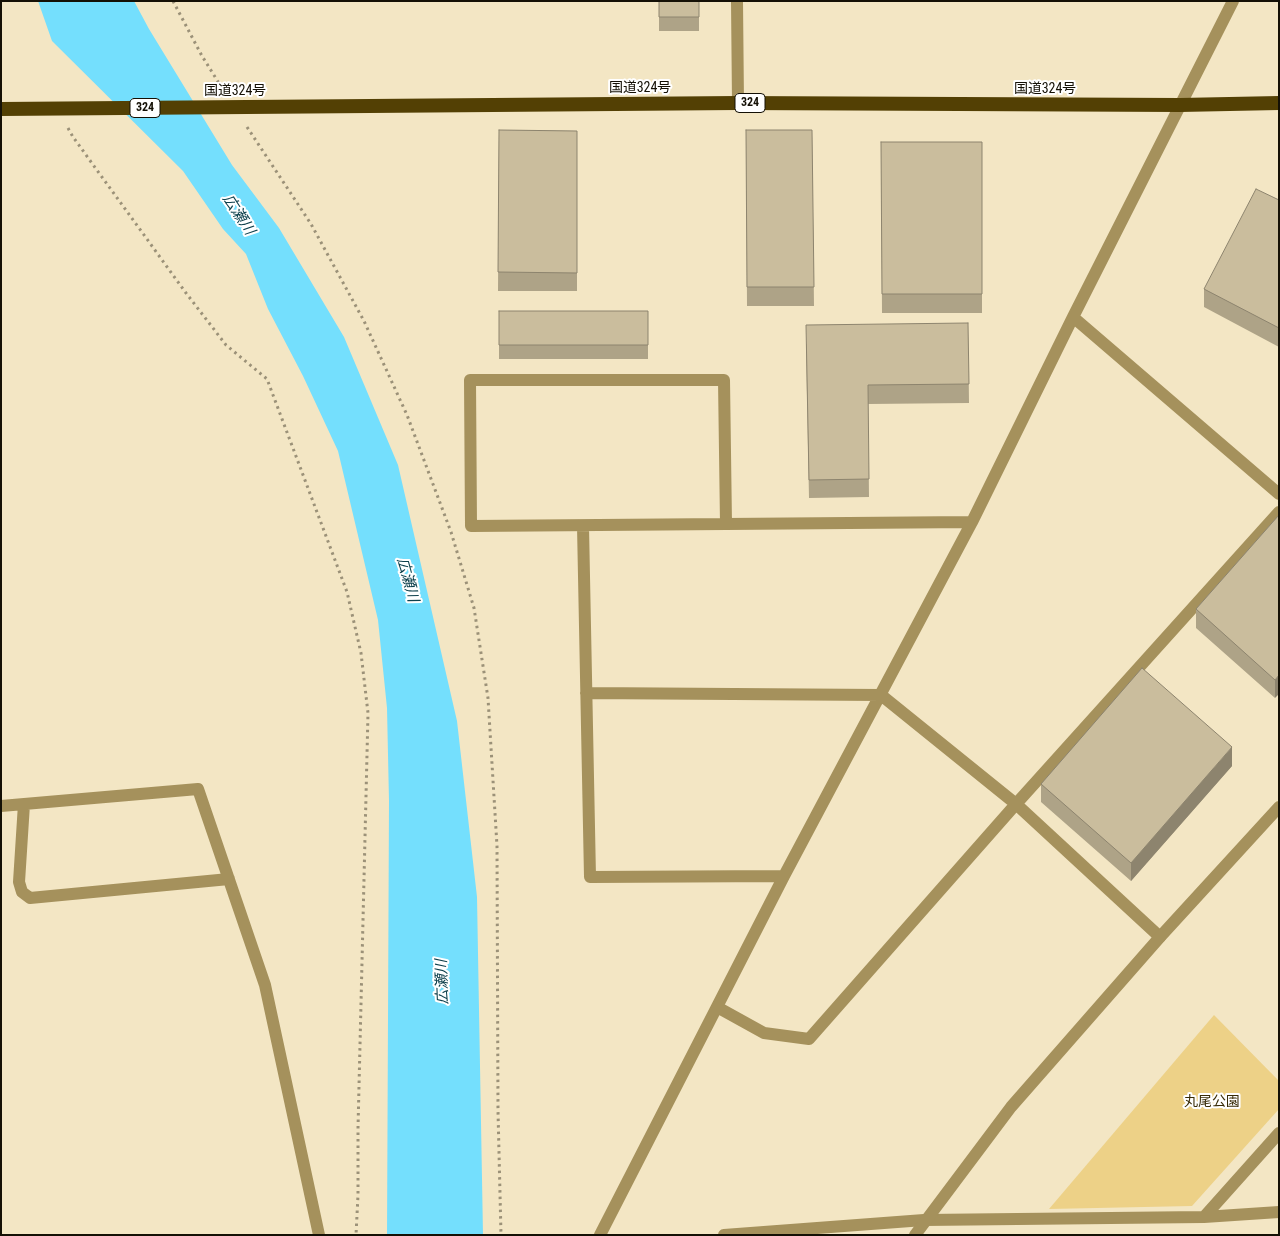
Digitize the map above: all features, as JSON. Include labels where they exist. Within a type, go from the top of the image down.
[{"type":"highway","name":"国道324号","points":[[1,109],[738,103],[1180,106],[1279,103]]},
{"type":"street","points":[[737,1],[738,103]]},
{"type":"street","points":[[600,1235],[784,876],[882,695],[972,522],[1073,317],[1233,1]]},
{"type":"street","points":[[1073,317],[1279,494]]},
{"type":"street","points":[[726,524],[724,380],[470,380],[471,526],[582,526],[972,522]]},
{"type":"street","points":[[717,1007],[764,1033],[809,1039],[1016,804],[1279,512]]},
{"type":"street","points":[[582,526],[590,877],[784,876]]},
{"type":"street","points":[[586,693],[882,695],[1016,804],[1160,937]]},
{"type":"street","points":[[1,806],[198,789],[265,985],[319,1235]]},
{"type":"street","points":[[24,804],[20,882],[22,892],[30,898],[229,879]]},
{"type":"street","points":[[914,1235],[1011,1107],[1160,937],[1279,806]]},
{"type":"street","points":[[1204,1217],[1279,1133]]},
{"type":"street","points":[[724,1235],[924,1220],[1204,1217],[1279,1212]]},
{"type":"path","points":[[173,1],[228,108],[311,224],[364,321],[407,415],[451,532],[474,608],[488,698],[497,846],[498,1111],[501,1235]]},
{"type":"path","points":[[63,108],[72,137],[192,301],[226,345],[267,378],[347,592],[361,653],[368,713],[356,1235]]},
{"type":"green space","name":"丸尾公園","points":[[1214,1015],[1279,1081],[1279,1109],[1192,1206],[1049,1209]]},
{"type":"water","name":"広瀬川","points":[[38,1],[134,1],[232,165],[279,228],[344,337],[398,465],[457,721],[477,897],[483,1235],[387,1235],[389,801],[387,708],[378,620],[338,451],[303,376],[268,309],[246,254],[223,229],[183,171],[52,41]]},
{"type":"building","points":[[659,1],[699,1],[699,17],[659,17]]},
{"type":"building","points":[[499,130],[577,131],[577,273],[498,272]]},
{"type":"building","points":[[746,130],[812,130],[814,287],[747,287]]},
{"type":"building","points":[[881,142],[982,142],[982,294],[882,294]]},
{"type":"building","points":[[1256,189],[1279,200],[1279,328],[1204,289]]},
{"type":"building","points":[[499,311],[648,311],[648,345],[499,345]]},
{"type":"building","points":[[968,323],[969,384],[868,385],[869,479],[809,480],[806,325]]},
{"type":"building","points":[[1279,515],[1279,675],[1275,680],[1196,609]]},
{"type":"building","points":[[1142,668],[1232,747],[1131,863],[1041,784]]}]
